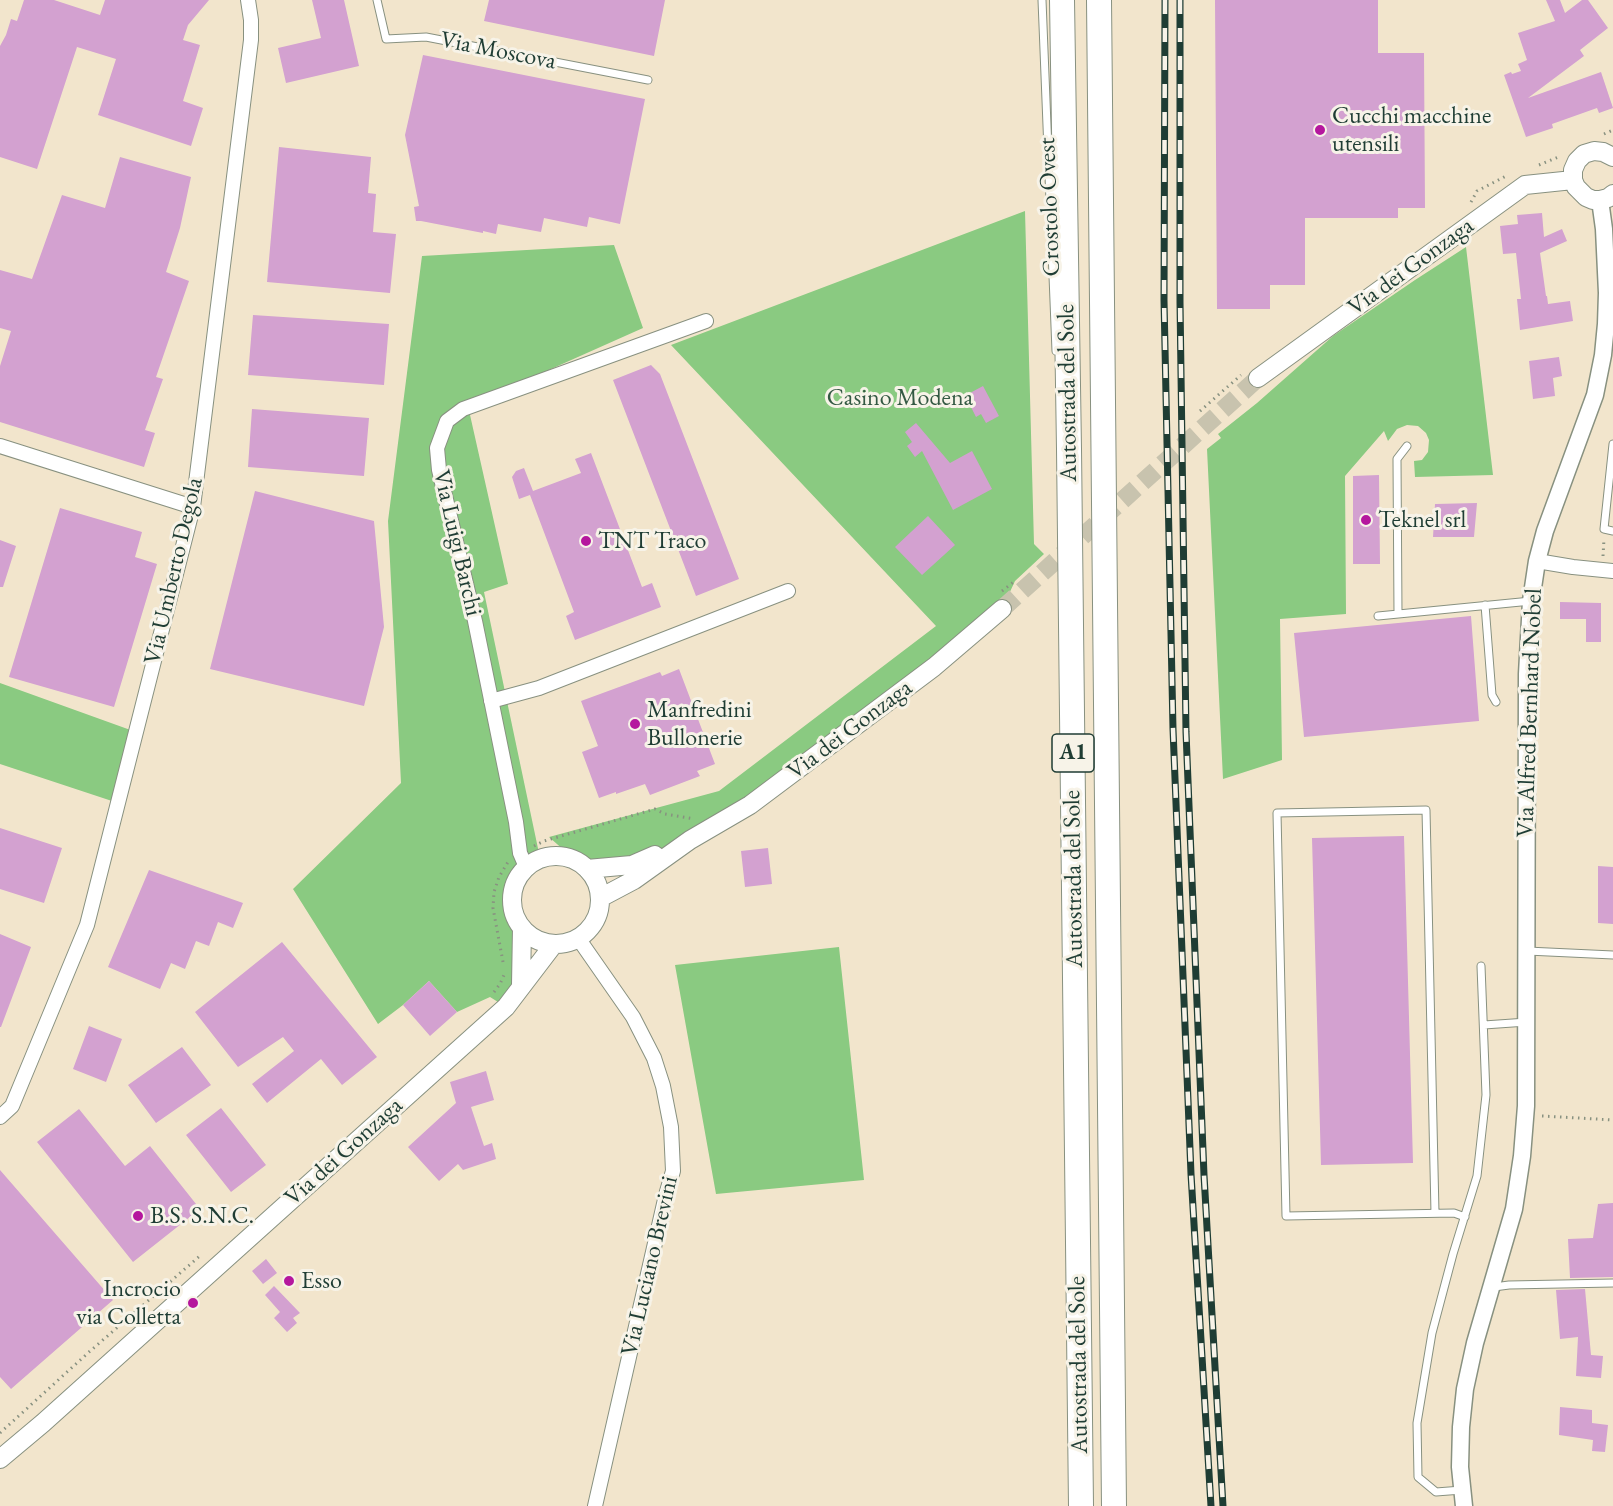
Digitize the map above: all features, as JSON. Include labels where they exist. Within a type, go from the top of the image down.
[{"type":"highway","name":"Autostrada del Sole","points":[[1062,0],[1081,1506]]},
{"type":"highway","name":"Autostrada del Sole","points":[[1099,0],[1114,1506]]},
{"type":"main road","points":[[1607,197],[1586,197],[1576,187],[1573,170],[1577,161],[1584,154],[1594,151],[1613,157]]},
{"type":"main road","name":"Via dei Gonzaga","points":[[1258,378],[1525,185],[1573,180]]},
{"type":"main road","name":"Via dei Gonzaga","points":[[600,898],[634,880],[690,840],[750,805],[934,667],[1000,602]]},
{"type":"main road","name":"Via dei Gonzaga","points":[[587,869],[632,865],[690,840]]},
{"type":"main road","points":[[557,855],[574,859],[587,869],[594,877],[600,898],[598,912],[592,923],[578,938],[554,944],[531,937],[522,928],[512,908],[514,885],[523,860],[557,855]]},
{"type":"main road","points":[[521,985],[522,928]]},
{"type":"main road","name":"Via dei Gonzaga","points":[[0,1459],[506,1007],[554,944]]},
{"type":"street","name":"Via Umberto Degola","points":[[0,1117],[12,1106],[87,925],[193,507],[251,40],[248,0]]},
{"type":"street","name":"Via Alfred Bernhard Nobel","points":[[1463,1498],[1462,1404],[1474,1343],[1514,1209],[1522,1156],[1527,1022],[1526,694],[1531,602],[1537,561],[1554,505],[1595,395],[1601,365],[1606,324],[1604,229],[1607,197]]},
{"type":"street","name":"Via Luigi Barchi","points":[[523,860],[475,621],[439,470],[437,448],[447,421],[463,409],[706,321]]},
{"type":"street","points":[[0,446],[193,507]]},
{"type":"street","points":[[1537,561],[1608,570]]},
{"type":"street","points":[[491,701],[539,688],[788,591]]},
{"type":"street","name":"Via Luciano Brevini","points":[[578,938],[633,1017],[654,1058],[663,1086],[671,1127],[673,1171],[663,1206],[595,1506]]},
{"type":"lane","name":"Via Moscova","points":[[377,0],[386,39],[426,37],[648,80]]},
{"type":"lane","name":"Crostolo Ovest","points":[[1042,0],[1056,355]]},
{"type":"lane","points":[[1061,423],[1069,449]]},
{"type":"lane","points":[[1613,444],[1604,529],[1613,531]]},
{"type":"lane","points":[[1398,614],[1396,459],[1407,446]]},
{"type":"lane","points":[[1378,616],[1531,602]]},
{"type":"lane","points":[[1485,605],[1492,695],[1497,702]]},
{"type":"lane","points":[[1435,1213],[1426,810],[1277,813],[1286,1216],[1454,1213],[1465,1217]]},
{"type":"lane","points":[[1527,951],[1613,955]]},
{"type":"lane","points":[[1463,1498],[1436,1492],[1418,1477],[1417,1423],[1432,1334],[1477,1176],[1486,1095],[1481,966]]},
{"type":"lane","points":[[1484,1026],[1527,1022]]},
{"type":"lane","points":[[1491,1287],[1613,1283]]},
{"type":"path","points":[[1604,529],[1608,570]]},
{"type":"path","points":[[1000,602],[1015,581]]},
{"type":"path","points":[[503,962],[493,908],[494,892],[499,877],[509,860],[523,860],[544,841],[655,809],[679,817],[695,819],[702,816]]},
{"type":"path","points":[[490,997],[500,984],[504,973]]},
{"type":"path","points":[[1525,1115],[1613,1120]]},
{"type":"path","points":[[0,1433],[89,1352],[201,1256]]},
{"type":"green space","name":"Casino Modena","points":[[1025,211],[1034,544],[1044,554],[1015,581],[1002,609],[750,805],[632,865],[574,859],[549,837],[719,791],[936,626],[671,345]]},
{"type":"green space","points":[[614,245],[643,328],[468,406],[508,584],[484,592],[540,858],[526,867],[514,886],[512,908],[522,928],[521,985],[506,1007],[490,997],[457,1012],[429,981],[378,1024],[293,889],[401,783],[388,521],[422,256]]},
{"type":"green space","points":[[1466,247],[1493,475],[1415,477],[1414,461],[1422,460],[1428,452],[1429,440],[1426,433],[1418,426],[1407,425],[1397,429],[1388,441],[1384,431],[1345,476],[1346,614],[1280,619],[1282,760],[1223,779],[1207,449],[1221,438],[1218,434],[1333,336]]},
{"type":"green space","points":[[0,683],[136,732],[118,803],[0,764]]},
{"type":"green space","points":[[839,947],[864,1180],[716,1194],[675,965]]},
{"type":"building","points":[[24,0],[54,0],[100,15],[105,0],[209,0],[188,25],[183,40],[200,45],[183,101],[203,108],[191,146],[98,115],[116,59],[77,47],[37,169],[0,157],[0,46],[11,19],[17,21]]},
{"type":"building","points":[[312,0],[344,0],[359,66],[286,83],[278,48],[321,38]]},
{"type":"building","points":[[489,0],[665,0],[654,56],[484,21]]},
{"type":"building","name":"Cucchi macchine utensili","points":[[1215,0],[1378,0],[1378,53],[1424,53],[1425,208],[1398,208],[1398,218],[1305,218],[1305,285],[1270,285],[1270,309],[1217,309]]},
{"type":"building","points":[[1546,0],[1560,0],[1565,13],[1582,0],[1588,0],[1608,28],[1580,50],[1584,56],[1528,98],[1601,72],[1613,108],[1599,113],[1597,108],[1552,124],[1553,128],[1526,137],[1504,75],[1521,71],[1518,64],[1527,60],[1518,33],[1555,21]]},
{"type":"building","points":[[423,55],[645,99],[620,224],[589,217],[587,227],[544,218],[541,232],[498,224],[496,234],[416,221],[414,207],[419,206],[405,135]]},
{"type":"building","points":[[279,147],[371,157],[368,193],[376,194],[373,232],[396,234],[390,293],[267,282]]},
{"type":"building","points":[[120,157],[191,177],[180,228],[166,272],[189,281],[156,377],[163,379],[145,430],[155,433],[144,467],[0,422],[0,366],[11,331],[0,328],[0,270],[32,279],[62,195],[105,208]]},
{"type":"building","points":[[1542,213],[1544,237],[1562,229],[1567,241],[1540,253],[1548,304],[1570,301],[1573,321],[1520,330],[1517,299],[1521,299],[1516,253],[1503,254],[1500,226],[1518,224],[1517,215]]},
{"type":"building","points":[[253,315],[389,324],[384,385],[248,375]]},
{"type":"building","points":[[1559,357],[1562,376],[1553,378],[1555,396],[1533,399],[1529,361]]},
{"type":"building","points":[[651,365],[660,374],[739,579],[696,596],[613,380]]},
{"type":"building","points":[[983,386],[999,416],[986,423],[981,414],[976,417],[970,405],[975,402],[970,393]]},
{"type":"building","points":[[252,409],[369,418],[364,476],[248,467]]},
{"type":"building","points":[[916,423],[950,463],[972,451],[992,489],[953,510],[922,451],[915,457],[907,446],[912,442],[905,432]]},
{"type":"building","name":"TNT Traco","points":[[591,453],[642,587],[652,583],[661,607],[575,640],[566,616],[574,612],[530,495],[519,499],[512,477],[516,471],[524,468],[533,491],[581,473],[575,459]]},
{"type":"building","name":"Teknel srl","points":[[1379,475],[1380,564],[1353,564],[1353,476]]},
{"type":"building","points":[[255,491],[374,521],[384,627],[364,706],[210,669]]},
{"type":"building","points":[[1477,503],[1474,537],[1433,537],[1435,504]]},
{"type":"building","points":[[60,508],[142,532],[135,557],[157,564],[114,707],[9,677]]},
{"type":"building","points":[[928,516],[955,545],[922,575],[895,547]]},
{"type":"building","points":[[0,540],[16,546],[3,587],[0,587]]},
{"type":"building","points":[[1560,602],[1601,603],[1601,642],[1586,642],[1586,619],[1560,619]]},
{"type":"building","points":[[1471,616],[1479,721],[1304,737],[1294,633]]},
{"type":"building","name":"Manfredini Bullonerie","points":[[679,669],[715,764],[697,771],[700,776],[650,795],[645,784],[599,798],[582,752],[598,746],[581,701],[660,672],[662,676]]},
{"type":"building","points":[[0,828],[62,848],[44,903],[0,889]]},
{"type":"building","points":[[1404,836],[1413,1163],[1321,1165],[1312,838]]},
{"type":"building","points":[[768,848],[772,884],[745,887],[741,851]]},
{"type":"building","points":[[1598,866],[1613,867],[1613,924],[1598,923]]},
{"type":"building","points":[[149,870],[243,903],[233,928],[218,922],[209,946],[196,941],[185,969],[171,963],[160,989],[108,967]]},
{"type":"building","points":[[0,934],[31,947],[1,1027],[0,1027]]},
{"type":"building","points":[[282,942],[377,1057],[342,1085],[321,1059],[267,1103],[252,1084],[294,1051],[283,1037],[238,1067],[195,1012]]},
{"type":"building","points":[[429,981],[457,1012],[430,1036],[403,1005]]},
{"type":"building","points":[[89,1026],[122,1039],[106,1082],[73,1069]]},
{"type":"building","points":[[182,1047],[211,1085],[156,1123],[128,1085]]},
{"type":"building","points":[[486,1071],[494,1100],[471,1107],[484,1146],[492,1143],[496,1159],[463,1170],[458,1164],[439,1181],[408,1147],[456,1103],[450,1082]]},
{"type":"building","points":[[221,1108],[266,1165],[231,1192],[186,1135]]},
{"type":"building","points":[[79,1109],[125,1166],[150,1146],[200,1209],[133,1262],[37,1142]]},
{"type":"building","points":[[0,1170],[113,1300],[11,1389],[0,1377]]},
{"type":"building","points":[[1613,1203],[1613,1277],[1570,1278],[1568,1239],[1593,1238],[1598,1204]]},
{"type":"building","points":[[266,1259],[277,1273],[263,1284],[252,1271]]},
{"type":"building","points":[[274,1286],[300,1313],[293,1318],[297,1323],[287,1332],[274,1318],[280,1312],[265,1295]]},
{"type":"building","points":[[1585,1289],[1591,1355],[1603,1356],[1601,1378],[1576,1376],[1578,1337],[1560,1339],[1556,1290]]},
{"type":"building","points":[[1560,1407],[1592,1410],[1592,1423],[1608,1425],[1605,1452],[1592,1451],[1593,1440],[1559,1435]]},
{"type":"tunnel","points":[[1002,609],[1258,378]]},
{"type":"railway","points":[[1165,0],[1164,300],[1173,729],[1191,1174],[1211,1506]]},
{"type":"railway","points":[[1180,0],[1180,302],[1186,732],[1204,1175],[1223,1506]]},
{"type":"place","name":"Cucchi macchine utensili","points":[[1320,130]]},
{"type":"place","name":"Teknel srl","points":[[1366,520]]},
{"type":"place","name":"TNT Traco","points":[[586,541]]},
{"type":"place","name":"Manfredini Bullonerie","points":[[635,724]]},
{"type":"place","name":"B.S. S.N.C.","points":[[138,1216]]},
{"type":"place","name":"Esso","points":[[289,1281]]},
{"type":"place","name":"Incrocio via Colletta","points":[[193,1303]]}]
